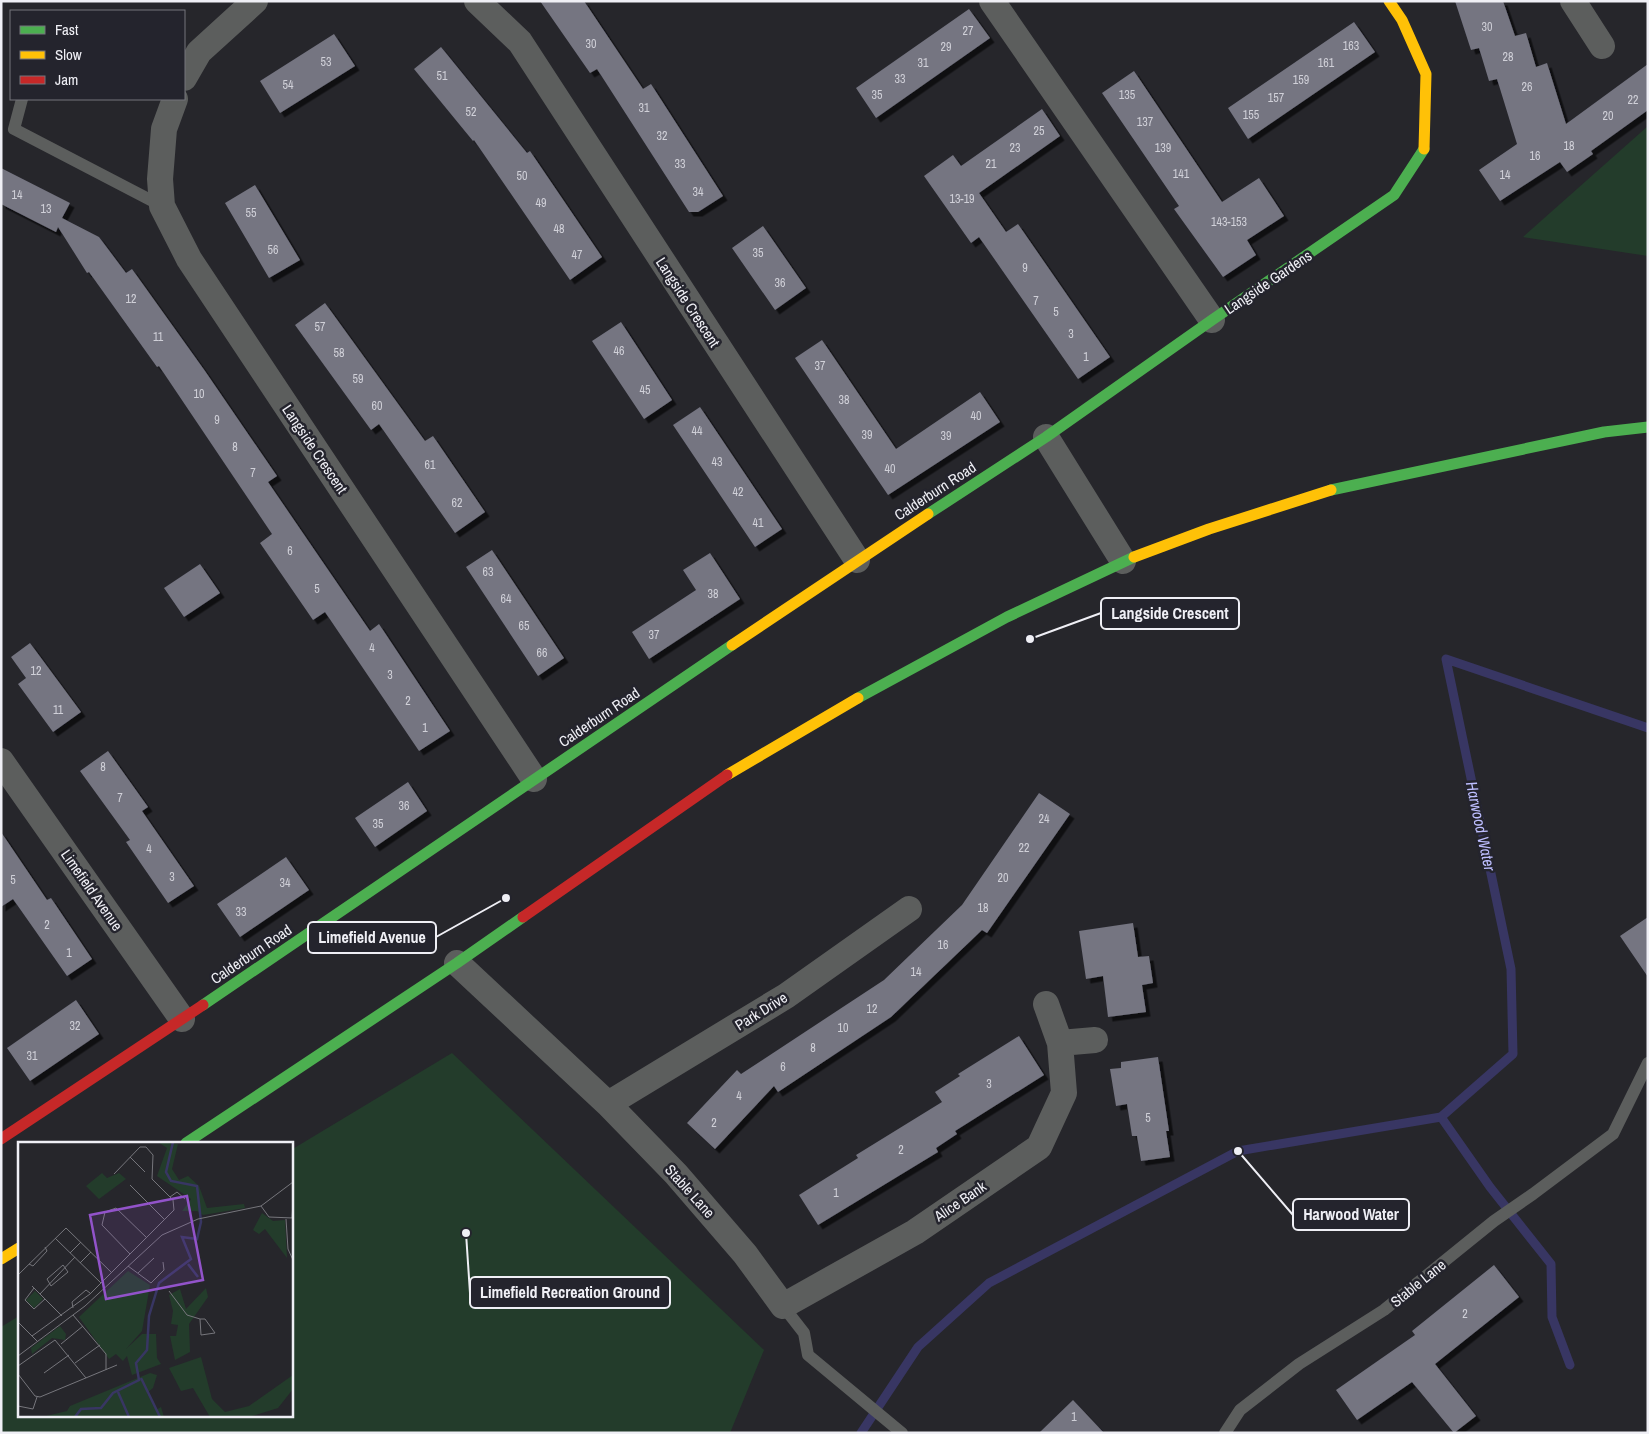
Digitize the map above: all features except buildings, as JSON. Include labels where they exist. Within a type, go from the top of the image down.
[{"type":"street","points":[[185,76],[199,52],[255,1]]},
{"type":"street","name":"Langside Crescent","points":[[477,1],[520,42],[856,560]]},
{"type":"street","name":"Langside Gardens","points":[[992,1],[1212,320],[1394,195],[1424,149],[1426,74],[1402,20],[1389,1]]},
{"type":"street","points":[[1573,1],[1602,46]]},
{"type":"street","name":"Langside Crescent","points":[[175,100],[164,129],[160,179],[162,206],[189,259],[534,779]]},
{"type":"street","name":"Calderburn Road","points":[[1,1139],[182,1020],[856,560],[1046,437],[1212,320]]},
{"type":"street","points":[[188,1142],[457,963],[723,777],[863,695],[1007,617],[1123,561],[1209,529],[1342,487],[1604,432],[1648,428]]},
{"type":"street","points":[[1046,437],[1123,561]]},
{"type":"street","name":"Limefield Avenue","points":[[1,761],[182,1020]]},
{"type":"street","name":"Park Drive","points":[[608,1104],[786,996],[908,909]]},
{"type":"street","name":"Stable Lane","points":[[457,963],[608,1104],[676,1174],[739,1246],[783,1306]]},
{"type":"street","name":"Alice Bank","points":[[783,1306],[915,1232],[1039,1147],[1064,1093],[1060,1043],[1046,1004]]},
{"type":"street","points":[[1060,1043],[1094,1040]]},
{"type":"street","points":[[1,1259],[18,1249]]},
{"type":"lane","points":[[22,100],[14,129],[162,206]]},
{"type":"lane","name":"Stable Lane","points":[[1225,1433],[1240,1410],[1284,1375],[1384,1310],[1494,1220],[1533,1194],[1613,1134],[1648,1064]]},
{"type":"lane","name":"Stable Lane","points":[[783,1306],[804,1333],[808,1355],[902,1433]]},
{"type":"green space","points":[[1648,126],[1648,256],[1523,237]]},
{"type":"green space","points":[[452,1053],[764,1350],[730,1433],[1,1433],[1,1327],[18,1317],[18,1416],[292,1416],[292,1149]]},
{"type":"waterway","name":"Harwood Water","points":[[861,1433],[918,1347],[989,1283],[1238,1151],[1441,1117],[1513,1054],[1511,969],[1446,659],[1648,728]]},
{"type":"waterway","points":[[1441,1117],[1490,1187],[1551,1264],[1552,1317],[1570,1365]]},
{"type":"traffic: fast","points":[[928,514],[1046,437],[1394,195],[1424,149]]},
{"type":"traffic: fast","points":[[1331,490],[1604,432],[1648,427]]},
{"type":"traffic: fast","points":[[858,698],[1007,617],[1134,557]]},
{"type":"traffic: fast","points":[[203,1005],[732,645]]},
{"type":"traffic: fast","points":[[188,1142],[523,917]]},
{"type":"traffic: slow","points":[[1389,1],[1402,20],[1426,74],[1424,149]]},
{"type":"traffic: slow","points":[[1134,557],[1209,529],[1331,490]]},
{"type":"traffic: slow","points":[[732,645],[928,514]]},
{"type":"traffic: slow","points":[[727,775],[858,698]]},
{"type":"traffic: slow","points":[[1,1259],[18,1249]]},
{"type":"traffic: jam","points":[[523,917],[727,775]]},
{"type":"traffic: jam","points":[[1,1139],[203,1005]]},
{"type":"place","name":"Langside Crescent","points":[[1030,639]]},
{"type":"place","name":"Limefield Avenue","points":[[506,898]]},
{"type":"place","name":"Harwood Water","points":[[1238,1151]]},
{"type":"place","name":"Limefield Recreation Ground","points":[[466,1233]]}]
